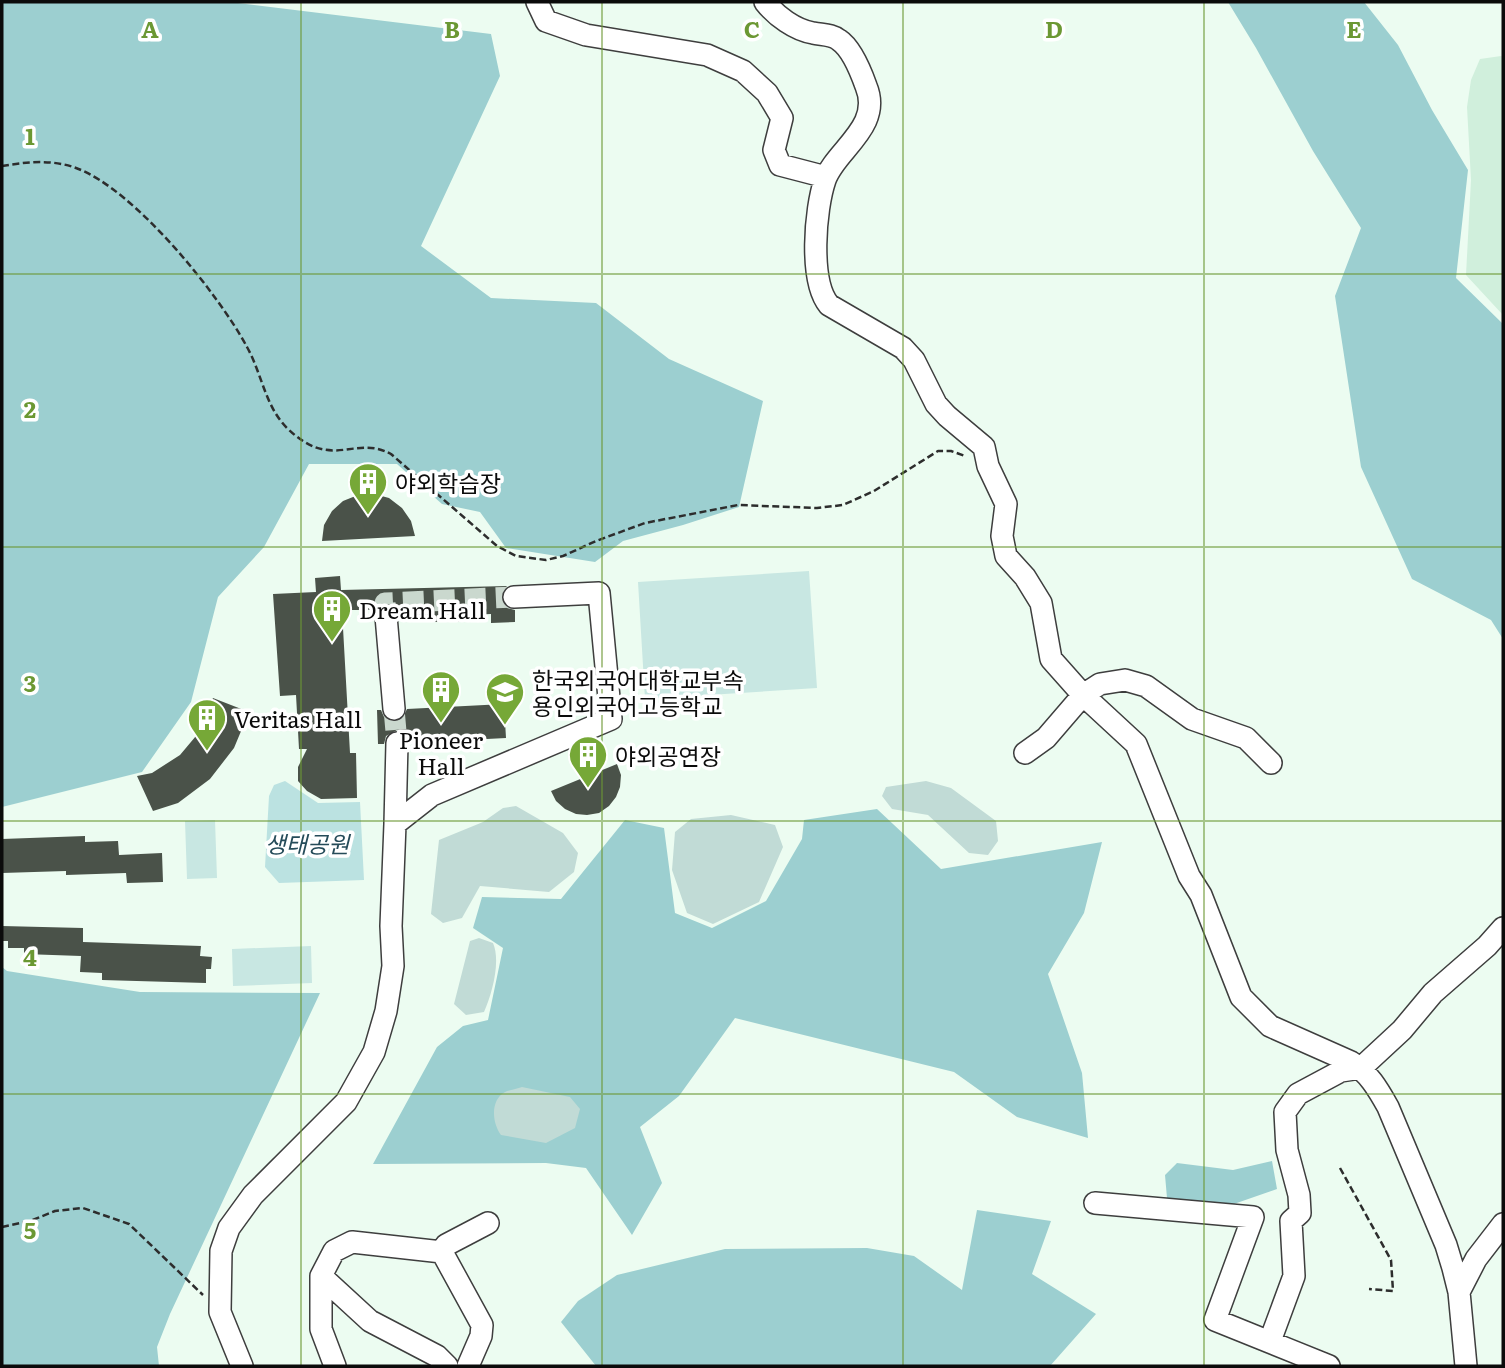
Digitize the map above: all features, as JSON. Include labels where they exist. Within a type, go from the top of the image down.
[{"type":"street","points":[[538,2],[546,21],[586,35],[707,55],[743,71],[767,93],[782,118],[774,150],[780,165],[826,177]]},
{"type":"street","points":[[765,2],[798,28],[830,35],[842,42],[866,84],[869,100],[863,125],[826,177],[815,255],[822,296],[829,305],[903,348],[914,360],[936,404],[984,447],[988,466],[1006,504],[1002,536],[1006,556],[1025,577],[1041,603],[1051,659],[1083,695],[1136,744],[1189,876],[1201,894],[1241,997],[1270,1026],[1361,1068],[1377,1087],[1446,1245],[1459,1292],[1466,1366]]},
{"type":"street","points":[[395,824],[432,795],[611,719],[599,593],[514,597]]},
{"type":"street","points":[[386,616],[394,709]]},
{"type":"street","points":[[1026,753],[1046,738],[1083,695],[1100,684],[1125,680],[1146,686],[1192,719],[1245,738],[1271,763]]},
{"type":"street","points":[[242,1366],[220,1311],[221,1251],[229,1228],[254,1195],[346,1102],[374,1052],[386,1011],[393,966],[390,926],[397,743]]},
{"type":"street","points":[[1270,1341],[1294,1276],[1291,1221],[1300,1213],[1299,1195],[1287,1150],[1285,1112],[1298,1094],[1341,1071],[1361,1068],[1402,1030],[1433,993],[1488,946],[1503,928]]},
{"type":"street","points":[[1095,1203],[1253,1217],[1215,1320],[1329,1366]]},
{"type":"street","points":[[442,1252],[446,1245],[488,1223]]},
{"type":"street","points":[[1459,1292],[1476,1259],[1503,1224]]},
{"type":"street","points":[[335,1366],[321,1329],[321,1276],[334,1251],[352,1242],[442,1252]]},
{"type":"street","points":[[442,1252],[482,1325],[481,1336],[468,1366]]},
{"type":"street","points":[[321,1276],[370,1321],[437,1356],[447,1366]]},
{"type":"path","points":[[2,166],[29,162],[67,165],[100,181],[152,224],[205,284],[243,339],[274,412],[288,429],[318,450],[334,452],[370,448],[391,454],[497,546],[516,556],[536,560],[554,558],[645,523],[737,505],[817,508],[843,505],[874,491],[938,451],[951,451],[988,466]]},
{"type":"path","points":[[1340,1168],[1391,1260],[1393,1291],[1369,1289]]},
{"type":"path","points":[[2,1227],[30,1221],[55,1211],[83,1208],[129,1224],[220,1311]]},
{"type":"green space","points":[[1501,56],[1503,315],[1466,275],[1471,180],[1467,107],[1471,80],[1480,59]]},
{"type":"green space","name":"생태공원","points":[[285,781],[318,803],[360,802],[364,880],[279,883],[265,867],[269,796],[274,785]]},
{"type":"shaded area","points":[[2,2],[230,2],[491,34],[500,76],[421,246],[491,298],[596,303],[669,359],[763,401],[739,507],[623,541],[595,562],[506,548],[480,512],[442,504],[397,464],[309,464],[264,547],[218,597],[191,702],[142,772],[2,807]]},
{"type":"shaded area","points":[[1228,2],[1364,2],[1398,45],[1468,170],[1456,278],[1503,324],[1503,639],[1491,620],[1412,579],[1361,467],[1335,296],[1361,228],[1313,151]]},
{"type":"shaded area","points":[[809,571],[817,688],[645,699],[638,582]]},
{"type":"shaded area","points":[[926,781],[951,788],[996,821],[998,841],[988,855],[969,853],[928,815],[892,809],[882,796],[886,787]]},
{"type":"shaded area","points":[[516,806],[563,833],[578,853],[574,872],[549,892],[480,886],[462,918],[443,923],[431,914],[439,840],[483,822],[503,808]]},
{"type":"shaded area","points":[[877,809],[941,869],[1102,842],[1084,913],[1048,974],[1082,1073],[1088,1138],[1017,1117],[954,1072],[735,1018],[679,1096],[640,1127],[662,1183],[632,1235],[586,1168],[546,1163],[373,1164],[437,1047],[463,1026],[488,1020],[503,948],[473,928],[482,897],[561,899],[625,820],[664,828],[675,913],[712,928],[766,901],[802,839],[804,820]]},
{"type":"shaded area","points":[[731,815],[775,825],[783,847],[759,902],[713,924],[687,913],[672,870],[675,832],[691,819]]},
{"type":"shaded area","points":[[215,820],[217,878],[187,879],[185,821]]},
{"type":"shaded area","points":[[479,938],[493,943],[495,978],[484,1012],[466,1015],[454,1004],[470,941]]},
{"type":"shaded area","points":[[311,946],[312,983],[233,986],[232,949]]},
{"type":"shaded area","points":[[2,967],[7,971],[140,992],[320,993],[170,1314],[157,1347],[159,1366],[2,1366]]},
{"type":"shaded area","points":[[522,1087],[570,1097],[580,1109],[575,1128],[546,1143],[501,1135],[494,1118],[497,1100],[505,1092]]},
{"type":"shaded area","points":[[1272,1161],[1277,1189],[1231,1205],[1167,1198],[1165,1175],[1177,1163],[1233,1170]]},
{"type":"shaded area","points":[[977,1210],[1051,1221],[1032,1274],[1096,1314],[1050,1366],[596,1366],[561,1322],[578,1301],[617,1275],[725,1249],[867,1248],[914,1256],[962,1290]]},
{"type":"building","name":"야외학습장","points":[[374,494],[389,498],[402,508],[411,521],[415,536],[322,541],[324,525],[332,511],[343,501],[358,495]]},
{"type":"building","points":[[340,576],[341,590],[507,586],[501,598],[507,608],[515,610],[515,622],[491,623],[491,614],[464,615],[464,622],[427,622],[426,615],[399,615],[396,608],[386,603],[375,610],[342,610],[350,753],[356,753],[357,798],[321,799],[307,791],[298,781],[298,767],[307,749],[299,749],[296,695],[280,696],[273,594],[316,592],[315,578]]},
{"type":"building","name":"Veritas Hall","points":[[213,698],[249,712],[234,748],[210,779],[178,803],[153,811],[137,776],[152,773],[180,755],[201,730]]},
{"type":"building","name":"Pioneer Hall","points":[[504,704],[506,738],[410,743],[404,732],[397,730],[386,736],[384,744],[378,744],[377,710],[381,710],[384,717],[394,722],[402,719],[407,709]]},
{"type":"building","name":"야외공연장","points":[[617,764],[621,775],[620,787],[609,806],[599,813],[576,814],[556,801],[551,791]]},
{"type":"building","points":[[85,836],[85,842],[118,841],[119,855],[162,853],[163,882],[127,883],[126,873],[2,873],[2,839]]},
{"type":"building","points":[[2,926],[83,928],[83,942],[201,946],[200,956],[212,957],[211,969],[206,969],[206,983],[102,980],[102,973],[80,972],[81,956],[24,954],[24,948],[8,948],[8,941],[2,941]]},
{"type":"tunnel","points":[[386,616],[385,603],[514,597]]},
{"type":"tunnel","points":[[394,709],[397,743]]},
{"type":"place","name":"야외학습장","points":[[368,516]]},
{"type":"place","name":"Dream Hall","points":[[332,643]]},
{"type":"place","name":"Pioneer Hall","points":[[441,724]]},
{"type":"place","name":"한국외국어대학교부속 용인외국어고등학교","points":[[505,726]]},
{"type":"place","name":"Veritas Hall","points":[[207,752]]},
{"type":"place","name":"야외공연장","points":[[588,789]]}]
